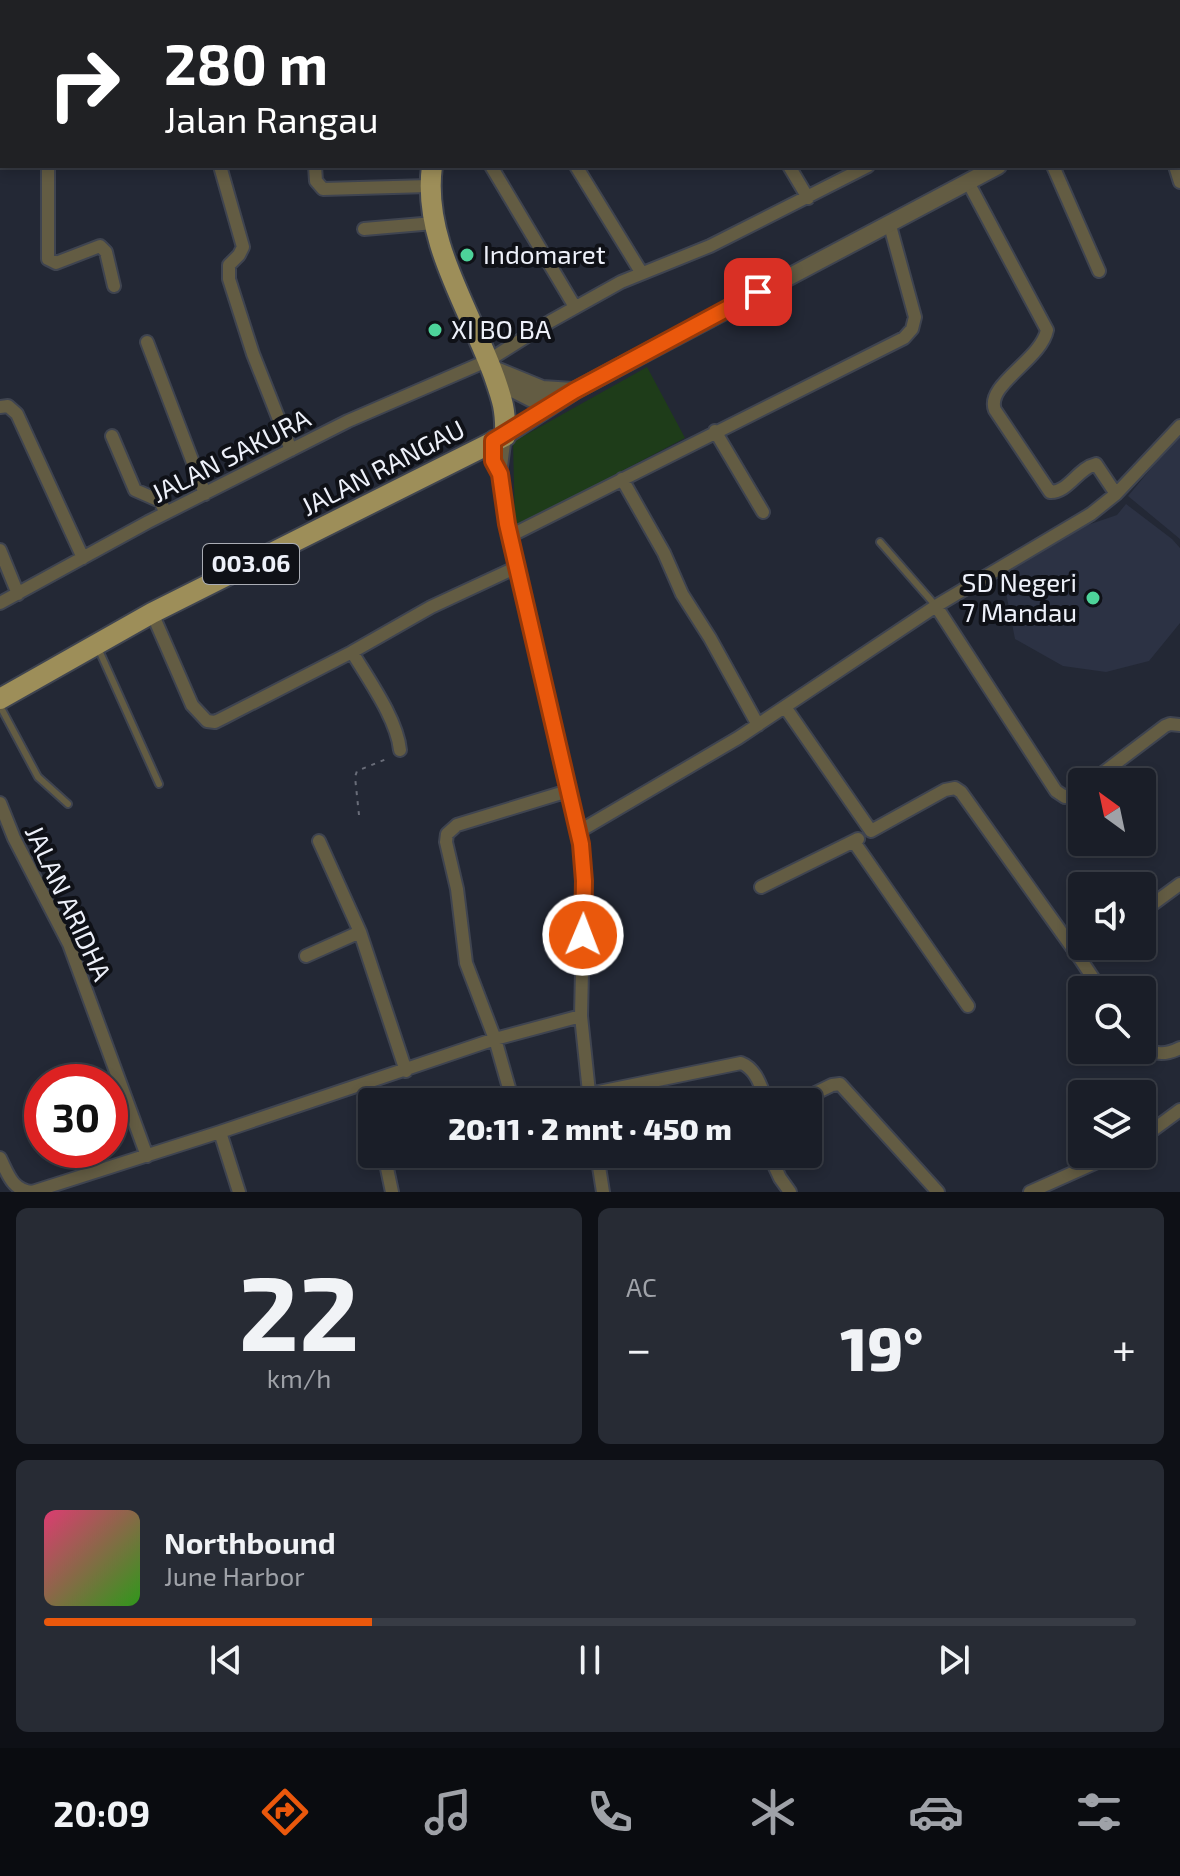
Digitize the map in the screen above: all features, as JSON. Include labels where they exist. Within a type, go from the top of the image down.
[{"type":"main road","points":[[431,176],[434,223],[451,276],[502,393],[489,446]]},
{"type":"main road","name":"JALAN RANGAU","points":[[0,699],[152,613],[489,446]]},
{"type":"street","points":[[48,168],[48,259],[56,263],[100,246],[106,252],[114,286]]},
{"type":"street","points":[[221,168],[243,247],[229,265],[229,279],[253,354],[291,450]]},
{"type":"street","points":[[315,168],[316,181],[323,189],[431,176]]},
{"type":"street","points":[[492,168],[575,307]]},
{"type":"street","points":[[577,168],[641,272]]},
{"type":"street","points":[[790,168],[808,198]]},
{"type":"street","name":"JALAN SAKURA","points":[[0,603],[166,513],[348,421],[492,370],[575,307],[641,272],[710,246],[864,168]]},
{"type":"street","name":"JALAN RANGAU","points":[[489,446],[574,391],[994,168]]},
{"type":"street","points":[[1054,168],[1099,271]]},
{"type":"street","points":[[968,182],[1047,330],[1044,342],[995,392],[992,404],[1050,492],[1059,491],[1086,468],[1096,464],[1116,494]]},
{"type":"street","points":[[510,536],[904,338],[912,329],[915,317],[889,222]]},
{"type":"street","points":[[364,229],[434,223]]},
{"type":"street","points":[[147,342],[205,494]]},
{"type":"street","points":[[492,370],[542,389],[574,391]]},
{"type":"street","points":[[492,370],[548,407]]},
{"type":"street","points":[[0,407],[8,406],[17,414],[83,558]]},
{"type":"street","points":[[578,832],[758,725],[936,606],[1091,514],[1116,494],[1180,426]]},
{"type":"street","points":[[715,431],[763,512]]},
{"type":"street","points":[[112,436],[135,490],[160,501],[166,513]]},
{"type":"street","points":[[489,446],[500,474],[510,536],[578,832],[584,881],[581,1016],[588,1088]]},
{"type":"street","points":[[489,446],[500,474]]},
{"type":"street","points":[[622,479],[664,553],[682,594],[758,725]]},
{"type":"street","points":[[0,550],[18,594]]},
{"type":"street","points":[[152,613],[192,705],[207,721],[215,722],[352,652],[431,607],[517,567]]},
{"type":"street","points":[[936,606],[1056,791],[1068,796]]},
{"type":"street","points":[[352,652],[382,704],[400,750]]},
{"type":"street","points":[[785,707],[871,831]]},
{"type":"street","points":[[1110,768],[1165,726],[1180,725]]},
{"type":"street","points":[[761,887],[854,842],[945,790],[955,788],[961,792],[1068,942]]},
{"type":"street","points":[[509,1088],[495,1039],[466,963],[447,834],[457,825],[568,791]]},
{"type":"street","name":"JALAN ARIDHA","points":[[0,803],[14,838],[69,944],[147,1156]]},
{"type":"street","points":[[319,841],[360,932],[406,1071]]},
{"type":"street","points":[[854,842],[968,1006]]},
{"type":"street","points":[[1156,902],[1180,884]]},
{"type":"street","points":[[306,956],[360,932]]},
{"type":"street","points":[[0,1158],[16,1187],[32,1192],[406,1071],[495,1039],[581,1016]]},
{"type":"street","points":[[1156,1052],[1166,1054],[1180,1048]]},
{"type":"street","points":[[632,1088],[741,1063],[755,1075],[761,1088]]},
{"type":"street","points":[[366,1084],[367,1088]]},
{"type":"street","points":[[822,1090],[840,1084],[938,1192]]},
{"type":"street","points":[[1156,1128],[1180,1110]]},
{"type":"street","points":[[220,1132],[239,1192]]},
{"type":"street","points":[[387,1168],[392,1192]]},
{"type":"street","points":[[599,1168],[603,1192]]},
{"type":"street","points":[[775,1168],[790,1192]]},
{"type":"street","points":[[1030,1192],[1084,1168]]},
{"type":"lane","points":[[880,542],[936,606]]},
{"type":"lane","points":[[96,644],[159,784]]},
{"type":"lane","points":[[0,706],[38,777],[68,804]]},
{"type":"path","points":[[359,815],[357,771],[388,759],[400,750]]},
{"type":"shaded area","points":[[1180,434],[1180,539],[1128,496]]},
{"type":"shaded area","name":"SD Negeri 7 Mandau","points":[[1126,504],[1180,548],[1180,623],[1149,661],[1106,672],[1063,666],[1015,639],[1002,572],[1070,531],[1117,515]]},
{"type":"green space","points":[[647,367],[685,438],[515,527],[513,442]]},
{"type":"place","name":"Indomaret","points":[[467,255]]},
{"type":"place","name":"XI BO BA","points":[[435,330]]},
{"type":"place","name":"SD Negeri 7 Mandau","points":[[1093,598]]},
{"type":"route","points":[[583,935],[581,844],[507,524],[500,474],[493,461],[493,441],[574,391],[758,292]]}]
